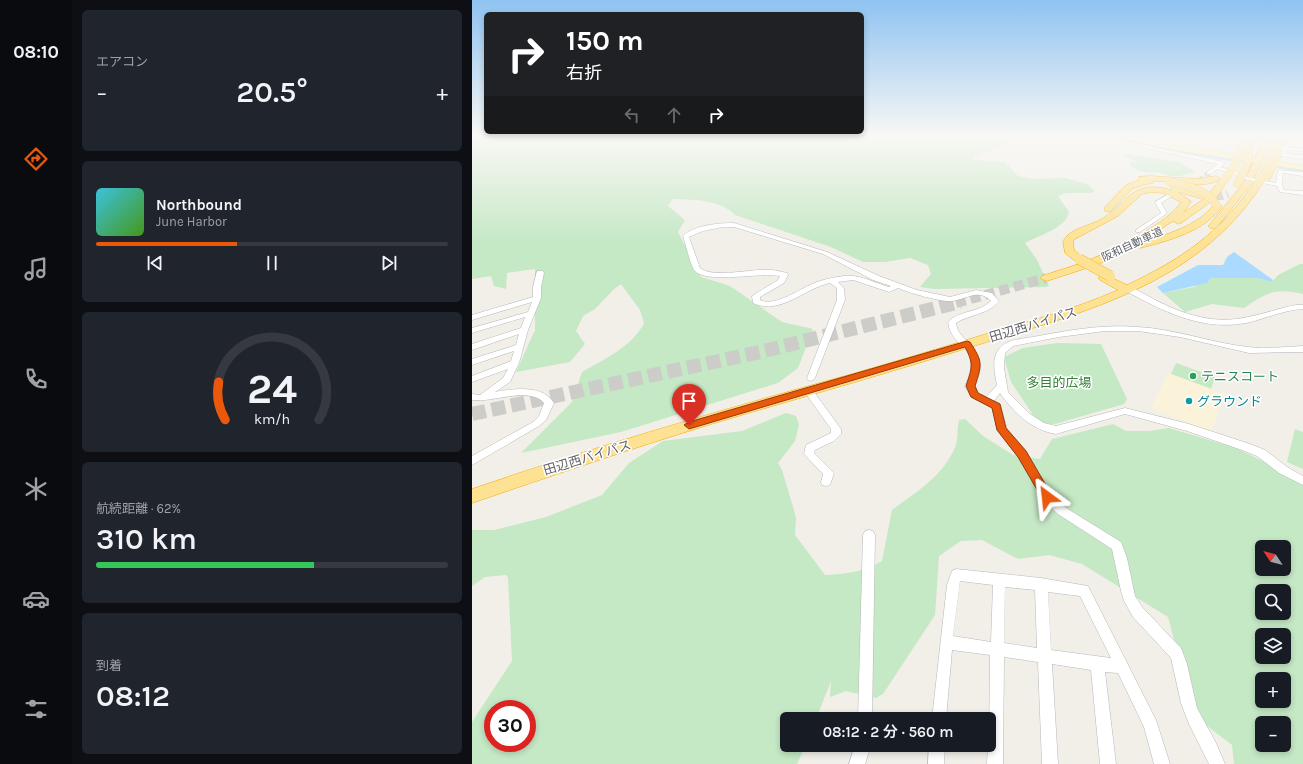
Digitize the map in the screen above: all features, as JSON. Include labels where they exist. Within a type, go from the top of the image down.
[{"type":"highway","name":"阪和自動車道","points":[[1046,278],[1095,262],[1132,246],[1184,230],[1209,216],[1210,200],[1219,181],[1226,173]]},
{"type":"highway","points":[[1228,194],[1244,173]]},
{"type":"highway","name":"田辺西バイパス","points":[[472,496],[538,472],[1085,307],[1117,283],[1174,258],[1200,244],[1236,209],[1257,181],[1261,173]]},
{"type":"highway","points":[[1116,202],[1123,185],[1135,180],[1149,177],[1219,181]]},
{"type":"highway","points":[[1092,226],[1118,209],[1129,192],[1138,186],[1162,186],[1213,200],[1198,190],[1169,182],[1148,181],[1135,184],[1129,186],[1116,202],[1102,213],[1068,233],[1063,238],[1061,243],[1063,249],[1077,260],[1117,283]]},
{"type":"highway","points":[[1077,260],[1069,250],[1068,241],[1075,234],[1102,222],[1120,211],[1134,196],[1146,190],[1170,192],[1186,202],[1184,208],[1153,230],[1095,262]]},
{"type":"street","points":[[1235,173],[1244,178],[1279,186]]},
{"type":"street","points":[[1280,173],[1279,186],[1282,191],[1303,193]]},
{"type":"street","points":[[1288,173],[1303,174]]},
{"type":"street","points":[[1138,231],[1164,213],[1158,202],[1169,196]]},
{"type":"street","points":[[897,286],[889,290],[854,278],[844,278],[820,283],[781,302],[762,304],[756,301],[756,296],[781,281],[784,275],[771,272],[722,274],[702,273],[697,269],[686,236],[693,232],[726,224],[734,225],[825,253],[850,266],[897,286],[940,298],[954,298],[976,292],[989,295],[993,298],[995,301],[987,308],[957,318],[952,322],[954,331],[965,342],[976,360],[976,368],[970,386],[974,395],[996,406],[1002,430],[1022,454],[1047,497],[1062,511],[1117,546],[1121,555],[1129,597],[1137,611],[1167,641],[1177,654],[1188,704],[1214,754],[1217,764]]},
{"type":"street","points":[[474,399],[507,380],[515,363],[524,330],[537,298],[540,273]]},
{"type":"street","points":[[811,378],[841,300],[842,288],[838,283],[831,281]]},
{"type":"street","points":[[1117,283],[1167,311],[1205,322],[1231,323],[1303,307]]},
{"type":"street","points":[[472,318],[537,298]]},
{"type":"street","points":[[472,331],[531,313]]},
{"type":"street","points":[[1303,349],[1249,350],[1180,335],[1138,329],[1105,329],[1059,335],[1011,344],[999,355],[1001,386],[1004,393],[1038,426],[1046,430],[1056,430],[1125,411],[1131,405],[1135,414],[1189,428],[1261,453],[1282,470],[1303,481]]},
{"type":"street","points":[[472,347],[524,330]]},
{"type":"street","points":[[472,362],[520,346]]},
{"type":"street","points":[[472,379],[515,363]]},
{"type":"street","points":[[988,401],[1001,386]]},
{"type":"street","points":[[472,461],[536,424],[543,418],[549,403],[544,396],[527,392],[474,399]]},
{"type":"street","points":[[811,394],[836,429],[836,434],[831,438],[818,442],[810,448],[809,454],[829,473],[826,482]]},
{"type":"street","points":[[866,712],[869,535]]},
{"type":"street","points":[[940,712],[946,642],[953,585],[956,575],[1084,590],[1151,725],[1162,764]]},
{"type":"street","points":[[995,764],[999,580]]},
{"type":"street","points":[[1041,584],[1050,764]]},
{"type":"street","points":[[946,642],[1122,667]]},
{"type":"street","points":[[1097,663],[1108,764]]},
{"type":"street","points":[[857,764],[861,752]]},
{"type":"street","points":[[937,752],[938,764]]},
{"type":"green space","points":[[472,173],[1015,173],[1018,176],[1032,179],[1065,178],[1087,184],[1095,191],[1092,193],[1066,193],[1058,196],[1069,212],[1067,218],[1051,231],[1025,243],[1037,260],[1049,286],[1045,287],[935,289],[920,287],[931,274],[928,265],[910,258],[885,262],[863,262],[831,247],[735,215],[722,206],[714,203],[698,200],[673,199],[668,206],[685,220],[678,232],[701,277],[730,286],[782,322],[813,329],[798,368],[778,383],[621,432],[521,453],[572,402],[582,372],[617,352],[633,339],[644,323],[640,310],[621,284],[614,289],[595,309],[583,316],[576,331],[585,344],[570,362],[516,372],[535,330],[535,269],[507,273],[506,289],[494,286],[491,276],[472,279]]},
{"type":"green space","points":[[1154,173],[1193,173],[1180,176],[1169,176]]},
{"type":"green space","points":[[1300,264],[1303,264],[1303,294],[1285,291],[1272,293],[1259,298],[1244,308],[1212,304],[1185,312],[1163,293],[1194,287],[1210,278],[1257,278],[1272,282],[1278,275]]},
{"type":"green space","name":"多目的広場","points":[[1057,343],[1101,344],[1127,399],[1124,404],[1055,424],[1044,424],[1037,421],[1011,382],[1004,357],[1023,348]]},
{"type":"green space","name":"テニスコート","points":[[1176,363],[1215,377],[1211,389],[1171,374]]},
{"type":"green space","points":[[786,413],[796,416],[799,425],[795,441],[778,463],[782,470],[796,517],[795,535],[825,575],[855,572],[868,568],[882,561],[892,510],[920,490],[944,466],[956,445],[959,420],[965,419],[983,436],[1013,455],[1040,459],[1052,439],[1113,424],[1126,431],[1149,431],[1169,428],[1236,448],[1303,481],[1303,764],[1234,764],[1232,745],[1194,716],[1168,617],[1082,564],[1049,555],[1018,559],[982,540],[961,541],[939,556],[935,615],[883,694],[876,698],[846,691],[830,697],[831,681],[819,712],[780,712],[780,752],[803,752],[797,764],[472,764],[472,722],[484,704],[484,752],[536,752],[536,700],[486,700],[512,661],[508,578],[506,575],[485,577],[472,586],[472,530],[494,530],[546,517],[602,495],[629,463],[663,441],[742,431]]},
{"type":"green space","points":[[1295,429],[1303,432],[1303,469],[1287,462]]},
{"type":"sand","name":"グラウンド","points":[[1168,373],[1225,394],[1211,432],[1151,408]]},
{"type":"water","points":[[1234,252],[1273,280],[1272,282],[1257,278],[1210,278],[1207,283],[1163,293],[1157,287],[1198,265],[1223,265],[1227,257]]},
{"type":"tunnel","points":[[1193,186],[1209,173]]},
{"type":"tunnel","points":[[1203,196],[1222,196],[1228,194]]},
{"type":"tunnel","points":[[956,303],[1046,278]]},
{"type":"tunnel","points":[[956,303],[960,302]]},
{"type":"tunnel","points":[[472,414],[760,352],[956,303]]},
{"type":"place","name":"テニスコート","points":[[1193,376]]},
{"type":"place","name":"グラウンド","points":[[1189,401]]},
{"type":"route","points":[[689,425],[967,344],[976,360],[976,368],[970,386],[974,395],[996,406],[1002,430],[1022,454],[1047,497]]}]
